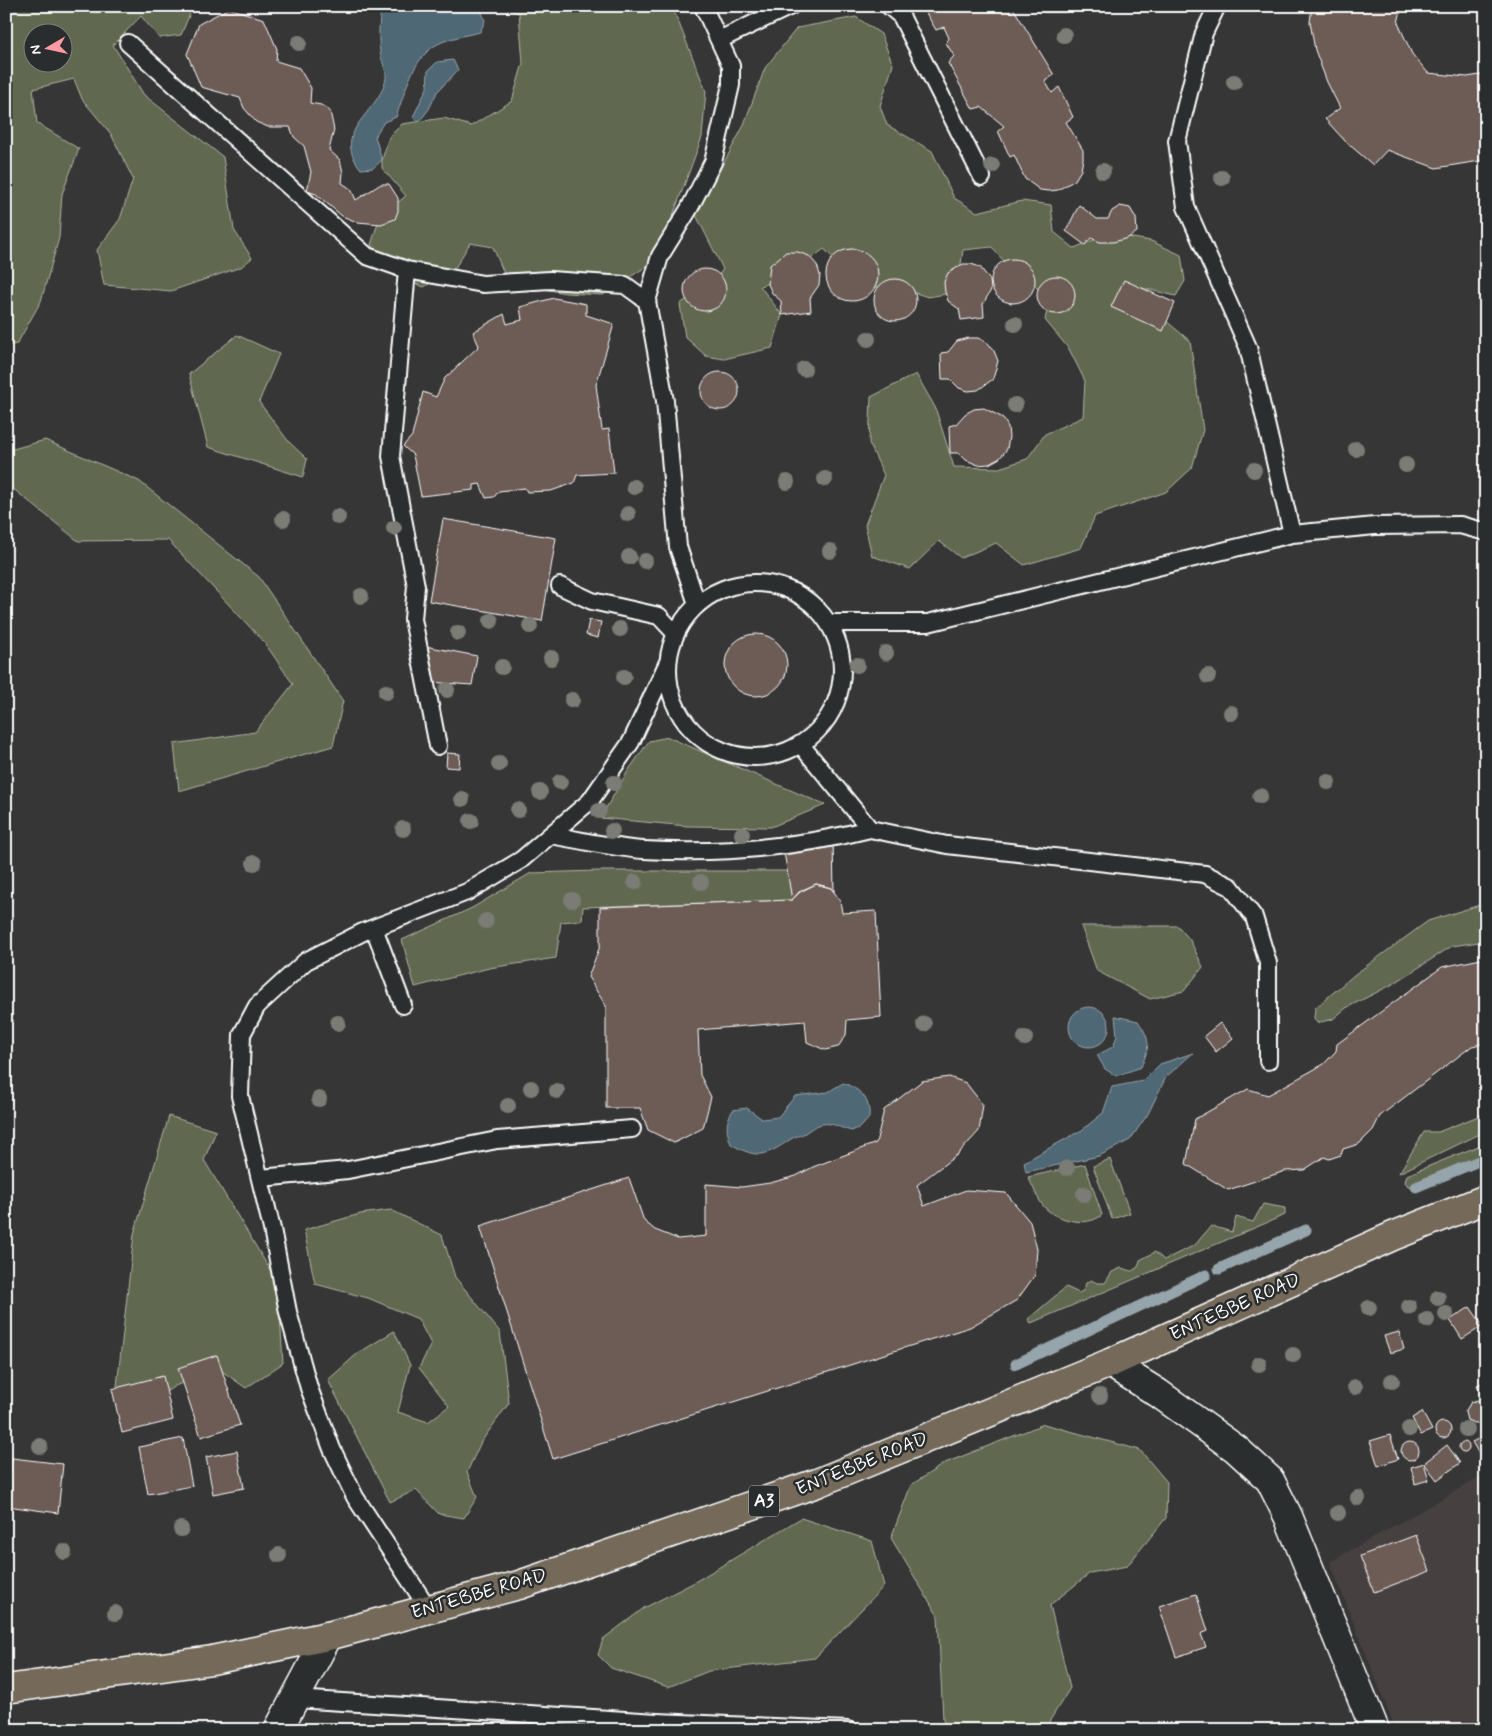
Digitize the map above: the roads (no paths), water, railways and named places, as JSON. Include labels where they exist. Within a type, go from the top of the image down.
[{"type":"main road","name":"ENTEBBE ROAD","points":[[6,1689],[212,1660],[328,1636],[519,1585],[817,1483],[1110,1363],[1393,1236],[1486,1199]]},
{"type":"street","points":[[1110,1363],[1158,1393],[1236,1449],[1270,1480],[1288,1516],[1375,1730]]},
{"type":"street","points":[[278,1730],[328,1636]]},
{"type":"lane","points":[[697,604],[678,547],[666,401],[647,301],[660,256],[689,209],[713,162],[731,85],[731,66],[704,6]]},
{"type":"lane","points":[[719,40],[791,6]]},
{"type":"lane","points":[[889,6],[901,16],[982,178]]},
{"type":"lane","points":[[1217,6],[1204,32],[1177,141],[1186,208],[1248,347],[1292,534]]},
{"type":"lane","points":[[128,43],[367,256],[407,270],[483,284],[550,280],[624,285],[647,301]]},
{"type":"lane","points":[[407,270],[391,456],[416,586],[413,619],[438,746]]},
{"type":"lane","points":[[828,623],[928,623],[1292,534],[1375,526],[1460,525],[1486,532]]},
{"type":"lane","points":[[428,1608],[355,1498],[332,1449],[309,1388],[288,1312],[260,1178],[240,1096],[242,1034],[257,1006],[306,961],[374,928],[467,892],[521,860],[590,801],[631,742],[668,662],[675,633],[684,617],[697,604],[723,588],[752,583],[782,586],[808,601],[828,623],[840,651],[842,681],[833,709],[816,734],[801,745],[771,757],[739,757],[709,745],[685,723],[670,694],[668,662]]},
{"type":"lane","points":[[560,586],[592,601],[659,616],[675,633]]},
{"type":"lane","points":[[801,745],[870,829]]},
{"type":"lane","points":[[550,835],[642,850],[729,852],[838,837],[870,829],[946,845],[1205,874],[1231,887],[1254,917],[1268,963],[1268,1061]]},
{"type":"lane","points":[[374,928],[403,1005]]},
{"type":"lane","points":[[260,1178],[348,1170],[497,1140],[632,1129]]},
{"type":"lane","points":[[296,1699],[666,1722],[848,1730]]},
{"type":"water","points":[[384,6],[476,6],[480,7],[485,21],[480,32],[442,42],[424,55],[417,64],[407,85],[396,117],[384,122],[375,136],[382,160],[373,168],[361,169],[353,156],[351,144],[353,133],[375,102],[386,78],[379,41],[381,9]]},
{"type":"water","points":[[453,60],[458,70],[437,92],[429,109],[419,122],[413,117],[427,88],[428,71],[437,62]]},
{"type":"water","points":[[1085,1007],[1093,1007],[1100,1010],[1106,1016],[1109,1027],[1106,1038],[1100,1044],[1093,1047],[1085,1047],[1078,1044],[1072,1038],[1069,1031],[1069,1023],[1072,1016],[1078,1010]]},
{"type":"water","points":[[1115,1016],[1138,1021],[1148,1043],[1141,1067],[1116,1076],[1105,1069],[1097,1055],[1113,1047],[1117,1036]]},
{"type":"water","points":[[1193,1053],[1166,1077],[1148,1114],[1130,1140],[1099,1156],[1026,1172],[1024,1162],[1082,1130],[1103,1113],[1112,1087],[1143,1081],[1160,1064]]},
{"type":"water","points":[[843,1083],[855,1088],[866,1100],[869,1118],[862,1126],[852,1131],[834,1125],[822,1124],[762,1154],[748,1152],[731,1144],[727,1127],[733,1110],[747,1108],[762,1119],[778,1117],[795,1096],[828,1092]]},
{"type":"waterway","points":[[1416,1187],[1486,1158]]},
{"type":"waterway","points":[[1219,1269],[1306,1230]]},
{"type":"waterway","points":[[1016,1364],[1206,1275]]}]
